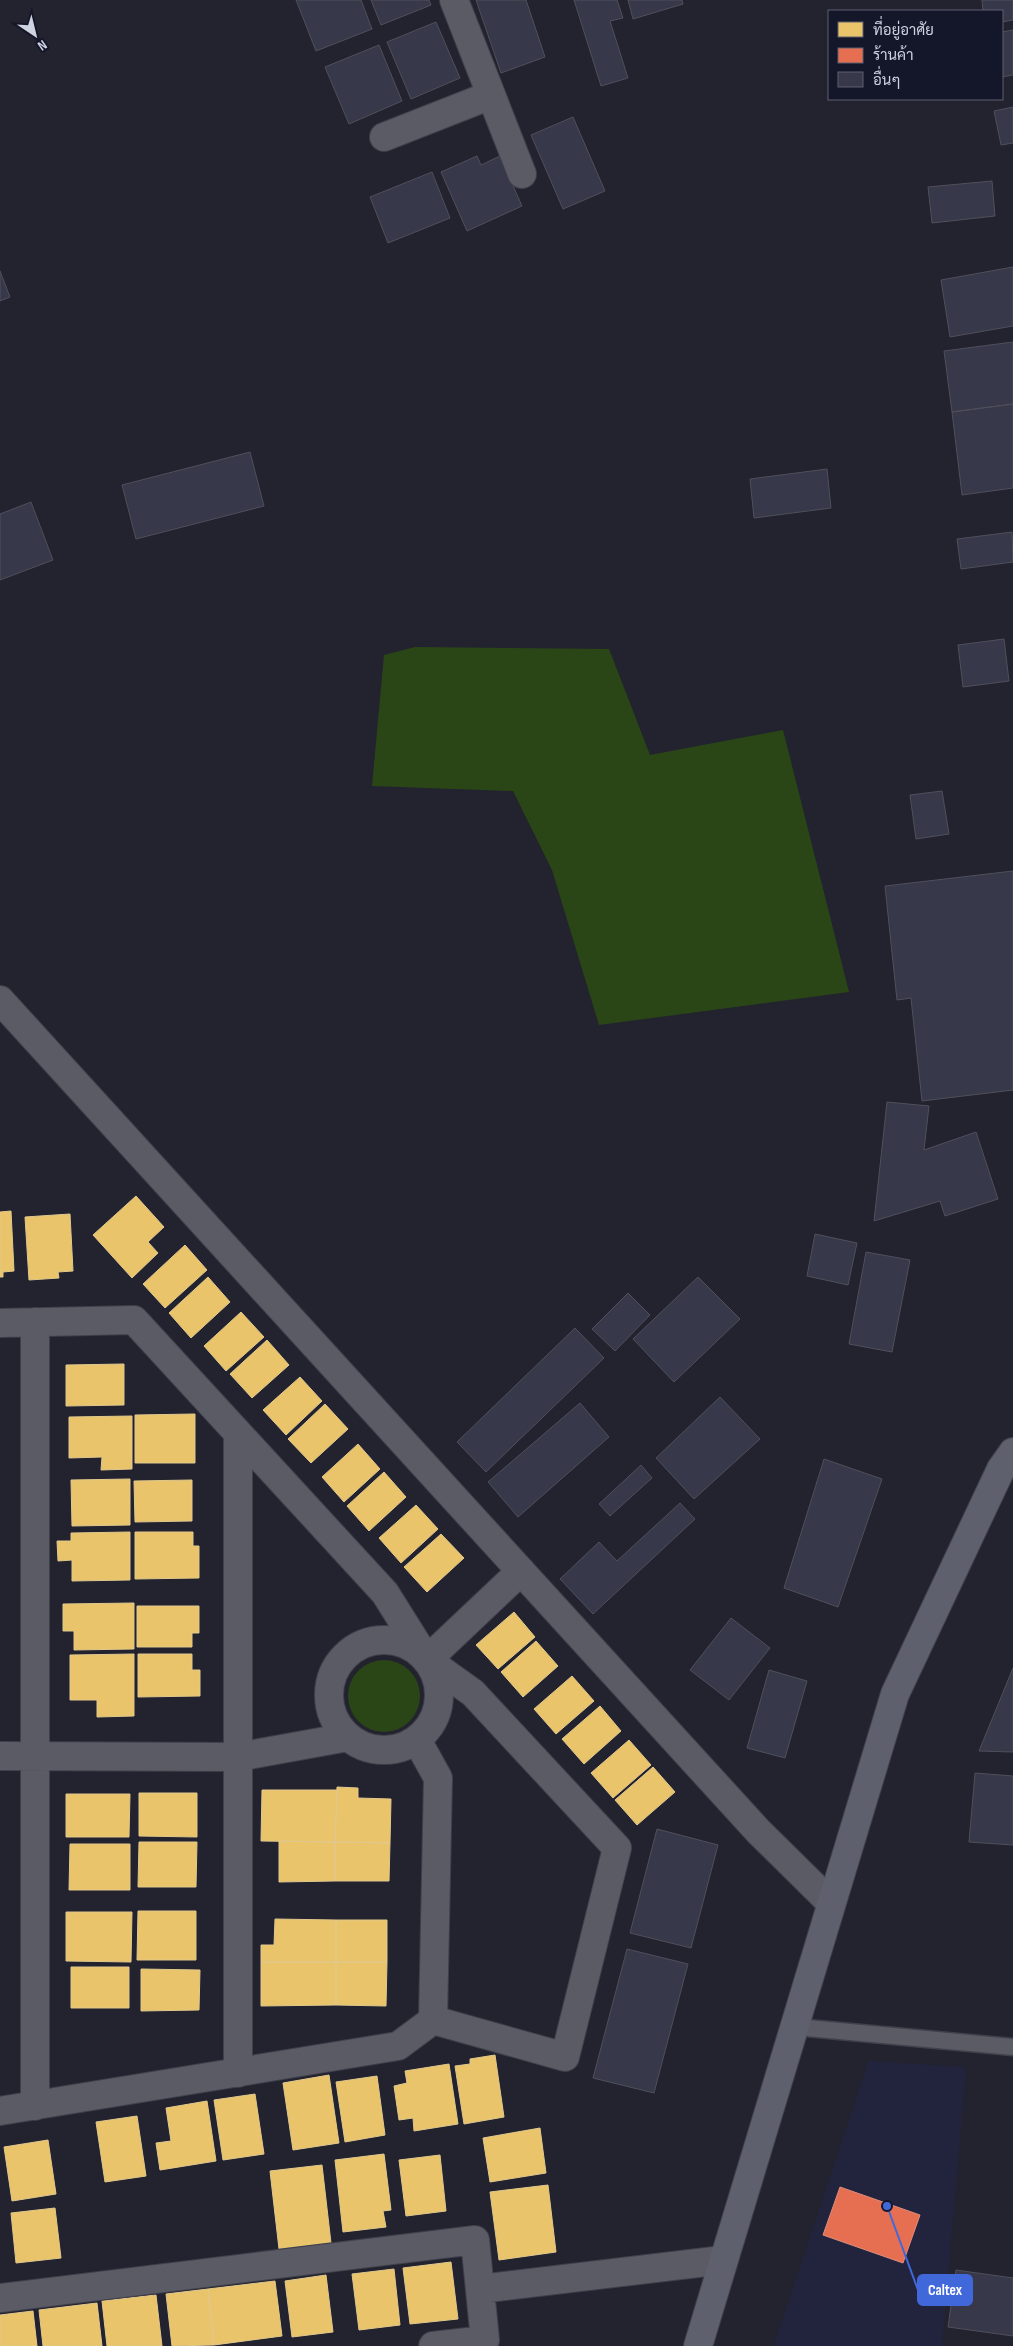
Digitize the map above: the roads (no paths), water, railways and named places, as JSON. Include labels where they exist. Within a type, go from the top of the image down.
[{"type":"main road","points":[[698,2346],[796,2027],[831,1903],[895,1694],[1001,1468],[1013,1452]]},
{"type":"street","points":[[454,0],[522,174]]},
{"type":"street","points":[[384,137],[491,96]]},
{"type":"street","points":[[0,1000],[758,1831],[831,1903]]},
{"type":"street","points":[[0,1323],[134,1320],[385,1593],[427,1660],[438,1680],[439,1702],[432,1724],[417,1740],[400,1749],[382,1751],[364,1747],[348,1737],[336,1723],[330,1706],[329,1688],[335,1671],[346,1656],[361,1646],[378,1640],[396,1641],[413,1648],[427,1660],[473,1694],[617,1848],[565,2057],[432,2020]]},
{"type":"street","points":[[35,1322],[36,2106]]},
{"type":"street","points":[[238,1434],[238,2072]]},
{"type":"street","points":[[427,1660],[521,1571]]},
{"type":"street","points":[[0,1756],[238,1757],[348,1737]]},
{"type":"street","points":[[417,1740],[438,1778],[432,2020]]},
{"type":"street","points":[[0,2111],[398,2046],[432,2020]]},
{"type":"street","points":[[0,2298],[475,2240],[485,2340],[433,2346]]},
{"type":"street","points":[[480,2289],[723,2260]]},
{"type":"lane","points":[[796,2027],[1013,2047]]},
{"type":"place","name":"Caltex","points":[[887,2206]]}]
